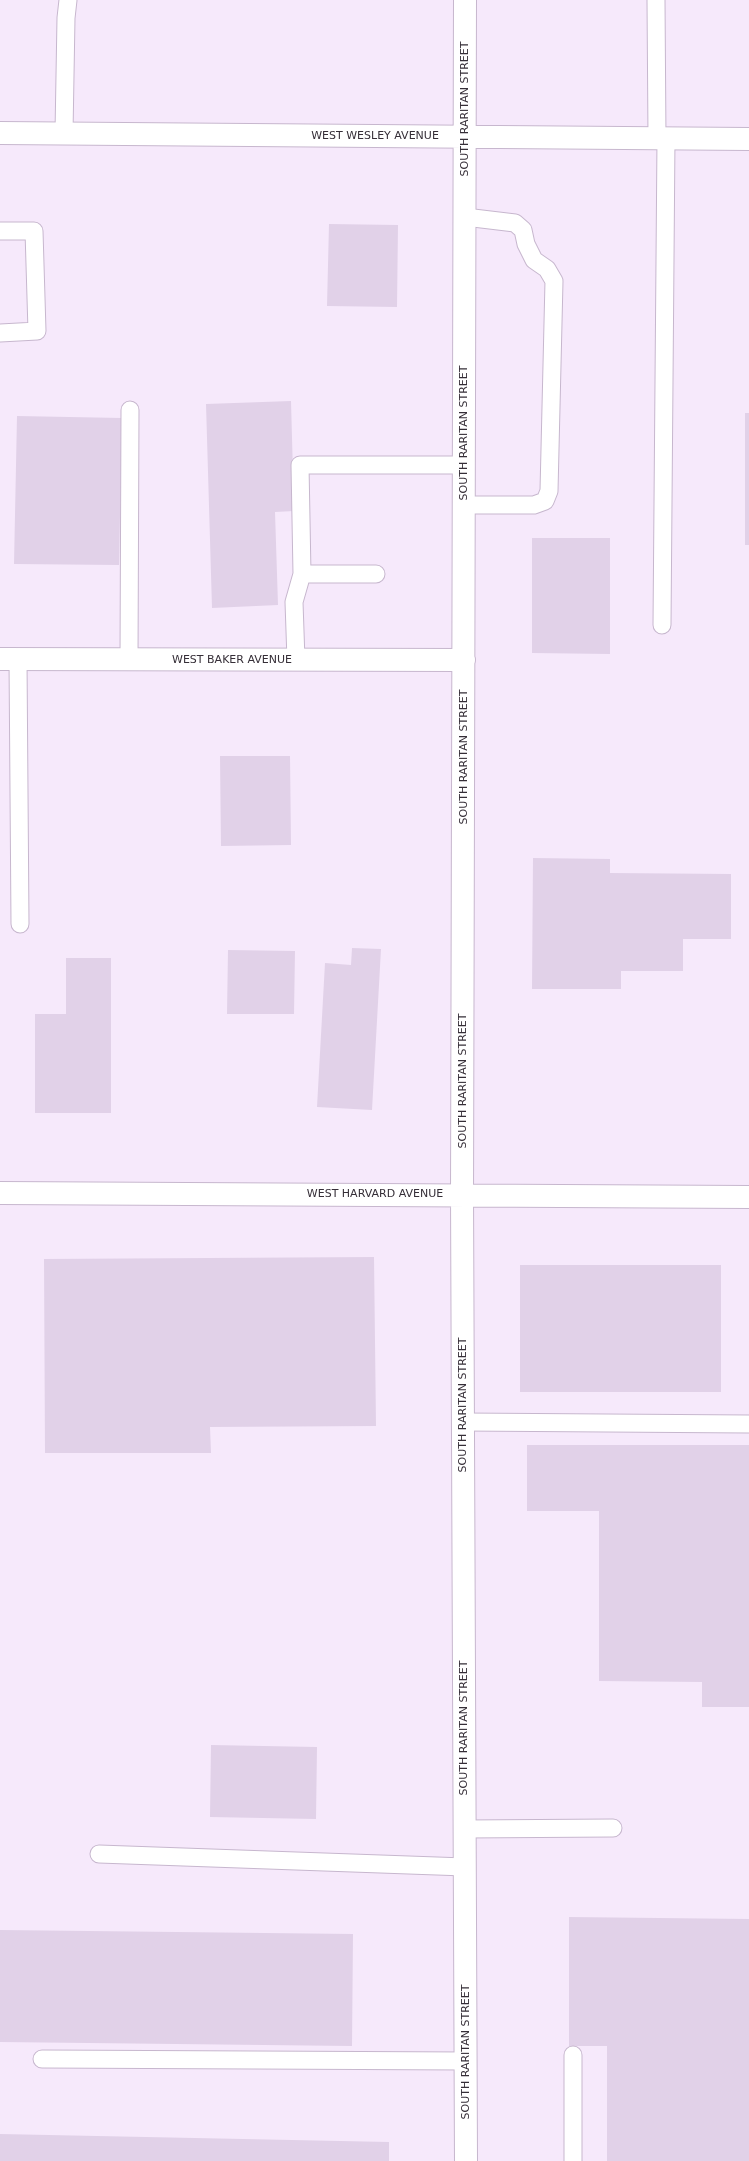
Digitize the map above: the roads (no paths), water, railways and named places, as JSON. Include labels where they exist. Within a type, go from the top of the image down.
[{"type":"street","name":"SOUTH RARITAN STREET","points":[[465,0],[462,1194],[466,2161]]},
{"type":"street","name":"WEST WESLEY AVENUE","points":[[0,133],[749,139]]},
{"type":"street","name":"WEST BAKER AVENUE","points":[[9,659],[464,660]]},
{"type":"street","name":"WEST HARVARD AVENUE","points":[[0,1193],[462,1194],[749,1197]]},
{"type":"lane","points":[[64,133],[66,18],[68,0]]},
{"type":"lane","points":[[656,0],[661,138],[662,624]]},
{"type":"lane","points":[[464,504],[534,505],[544,501],[549,491],[554,281],[547,269],[534,260],[526,244],[523,230],[515,223],[465,217]]},
{"type":"lane","points":[[0,231],[34,231],[37,331],[0,333]]},
{"type":"lane","points":[[129,660],[130,410]]},
{"type":"lane","points":[[296,660],[294,602],[302,574],[300,465],[464,465]]},
{"type":"lane","points":[[302,574],[376,574]]},
{"type":"lane","points":[[9,659],[20,924]]},
{"type":"lane","points":[[463,1422],[749,1424]]},
{"type":"lane","points":[[465,1829],[613,1828]]},
{"type":"lane","points":[[100,1854],[465,1867]]},
{"type":"lane","points":[[574,2055],[574,2161]]},
{"type":"lane","points":[[42,2059],[466,2061]]}]
